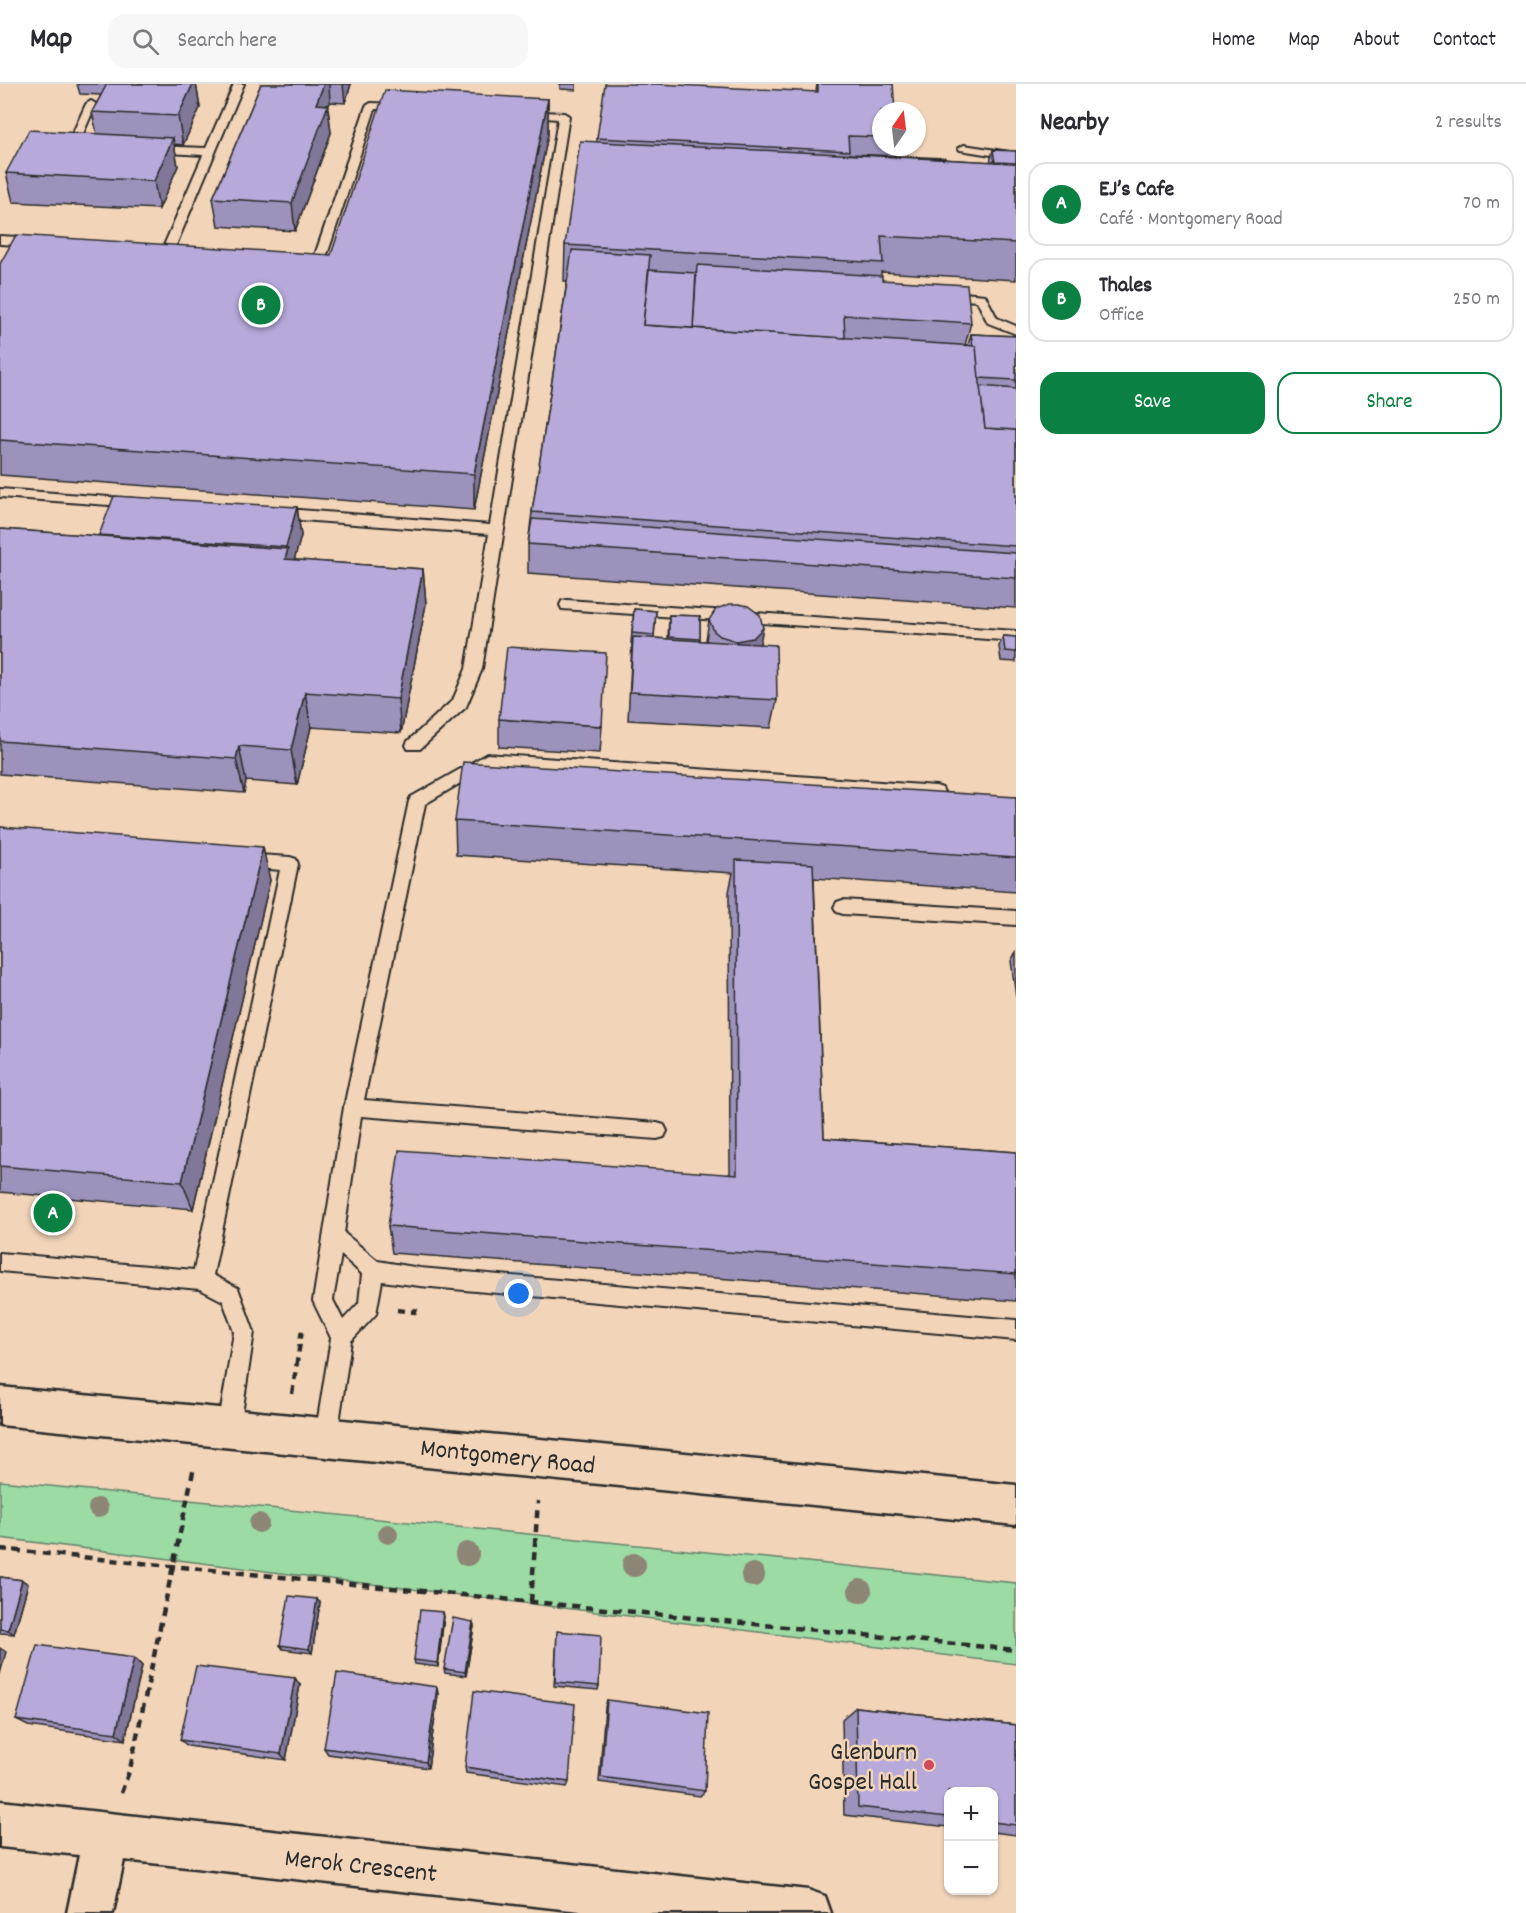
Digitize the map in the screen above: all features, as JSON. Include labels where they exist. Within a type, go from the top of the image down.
[{"type":"street","name":"Montgomery Road","points":[[0,1406],[1016,1505]]},
{"type":"street","name":"Merok Crescent","points":[[0,1824],[808,1913]]},
{"type":"street","points":[[90,1913],[106,1836]]},
{"type":"lane","points":[[167,250],[239,84]]},
{"type":"lane","points":[[92,104],[76,137],[84,145],[107,146]]},
{"type":"lane","points":[[288,271],[308,266],[317,260],[322,252],[371,106],[417,108]]},
{"type":"lane","points":[[414,745],[460,703],[474,669],[564,116],[508,113]]},
{"type":"lane","points":[[141,148],[210,152]]},
{"type":"lane","points":[[964,148],[1016,156]]},
{"type":"lane","points":[[0,240],[55,243]]},
{"type":"lane","points":[[934,294],[981,298],[992,320],[1016,330]]},
{"type":"lane","points":[[0,493],[154,504]]},
{"type":"lane","points":[[261,512],[497,530]]},
{"type":"lane","points":[[567,605],[1016,636]]},
{"type":"lane","points":[[341,1337],[323,1301],[353,1107],[417,801],[486,760],[957,793]]},
{"type":"lane","points":[[201,1280],[290,864],[221,859]]},
{"type":"lane","points":[[843,907],[1016,918]]},
{"type":"lane","points":[[353,1107],[657,1131]]},
{"type":"lane","points":[[334,1237],[373,1270],[420,1277],[1016,1330]]},
{"type":"lane","points":[[0,1262],[201,1280],[231,1295],[244,1332],[216,1427]]},
{"type":"lane","points":[[326,1437],[341,1337],[369,1307],[373,1270]]},
{"type":"path","points":[[285,1433],[303,1322]]},
{"type":"path","points":[[106,1836],[130,1769],[174,1566],[216,1427]]},
{"type":"path","points":[[531,1602],[541,1458]]},
{"type":"path","points":[[0,1549],[1016,1650]]},
{"type":"green space","points":[[0,1481],[1016,1583],[1016,1664],[0,1538]]},
{"type":"building","points":[[107,84],[193,84],[178,116],[92,112]]},
{"type":"building","points":[[261,84],[324,84],[316,104],[328,105],[292,203],[213,198]]},
{"type":"building","points":[[605,84],[657,84],[818,92],[818,84],[893,84],[894,102],[872,102],[872,137],[848,136],[849,151],[597,138]]},
{"type":"building","points":[[385,90],[548,99],[474,474],[0,440],[0,264],[16,235],[331,255]]},
{"type":"building","points":[[29,130],[173,138],[154,181],[6,173]]},
{"type":"building","points":[[580,141],[1016,163],[1016,243],[881,236],[883,263],[565,245]]},
{"type":"building","points":[[993,150],[1016,151],[1016,163],[995,162]]},
{"type":"building","points":[[887,156],[945,158],[945,159]]},
{"type":"building","points":[[572,250],[650,255],[643,325],[976,346],[985,428],[1016,430],[1016,546],[532,512]]},
{"type":"building","points":[[697,265],[882,276],[882,280],[967,285],[971,323],[844,315],[845,338],[693,328]]},
{"type":"building","points":[[649,270],[696,273],[693,328],[643,325]]},
{"type":"building","points":[[971,334],[1016,336],[1016,380],[979,378],[976,346],[973,346]]},
{"type":"building","points":[[980,386],[1016,389],[1016,430],[985,428]]},
{"type":"building","points":[[114,496],[297,507],[286,547],[99,535]]},
{"type":"building","points":[[532,519],[1016,553],[1016,578],[528,544]]},
{"type":"building","points":[[0,529],[288,549],[285,559],[423,569],[398,699],[305,692],[291,750],[239,746],[236,759],[0,741]]},
{"type":"building","points":[[730,604],[748,606],[760,615],[763,628],[753,638],[736,641],[720,636],[714,631],[709,620],[716,609]]},
{"type":"building","points":[[634,609],[656,611],[654,635],[632,633]]},
{"type":"building","points":[[669,615],[700,616],[700,639],[669,637]]},
{"type":"building","points":[[1003,636],[1016,637],[1016,652],[1005,651]]},
{"type":"building","points":[[633,637],[776,645],[777,700],[630,692]]},
{"type":"building","points":[[507,647],[606,653],[602,726],[499,719]]},
{"type":"building","points":[[463,762],[1016,797],[1016,858],[455,821]]},
{"type":"building","points":[[0,827],[263,847],[182,1182],[0,1166]]},
{"type":"building","points":[[736,860],[813,864],[824,1138],[1016,1152],[1016,1274],[388,1226],[399,1150],[737,1175]]},
{"type":"building","points":[[0,1577],[22,1580],[8,1630],[0,1629]]},
{"type":"building","points":[[289,1596],[317,1599],[309,1649],[280,1645]]},
{"type":"building","points":[[420,1610],[443,1612],[437,1663],[414,1660]]},
{"type":"building","points":[[453,1618],[473,1622],[465,1672],[444,1669]]},
{"type":"building","points":[[557,1631],[601,1635],[599,1686],[555,1682]]},
{"type":"building","points":[[37,1645],[134,1658],[116,1733],[16,1720]]},
{"type":"building","points":[[196,1666],[295,1678],[281,1754],[180,1740]]},
{"type":"building","points":[[337,1673],[437,1687],[426,1762],[324,1748]]},
{"type":"building","points":[[474,1691],[575,1704],[569,1782],[465,1767]]},
{"type":"building","points":[[607,1700],[708,1713],[705,1791],[601,1777]]},
{"type":"building","name":"Glenburn Gospel Hall","points":[[856,1707],[1016,1725],[1016,1825],[998,1823],[998,1787],[944,1787],[944,1817],[858,1807]]},
{"type":"place","name":"Thales","points":[[261,305]]},
{"type":"place","name":"EJ’s Cafe","points":[[53,1213]]},
{"type":"place","name":"Glenburn Gospel Hall","points":[[929,1765]]}]
